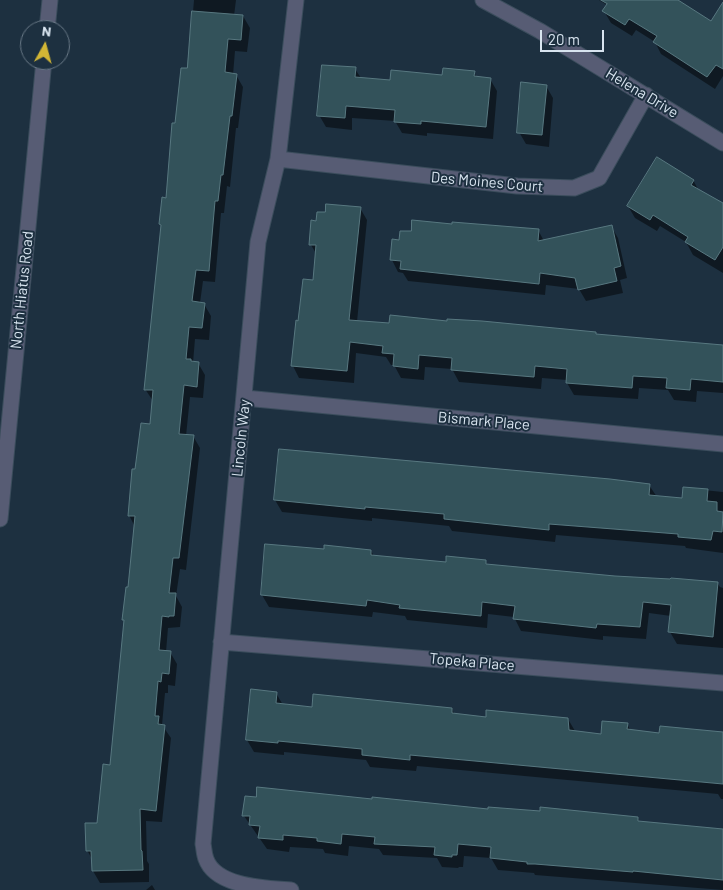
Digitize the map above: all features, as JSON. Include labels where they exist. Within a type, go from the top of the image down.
[{"type":"street","points":[[48,20],[50,0]]},
{"type":"street","name":"Lincoln Way","points":[[291,890],[243,885],[218,874],[206,861],[203,844],[258,242],[278,159],[296,0]]},
{"type":"street","name":"Helena Drive","points":[[483,0],[540,31],[723,143]]},
{"type":"street","name":"North Hiatus Road","points":[[0,519],[43,70]]},
{"type":"street","name":"Des Moines Court","points":[[278,159],[517,186],[574,188],[599,178],[646,95]]},
{"type":"street","name":"Bismark Place","points":[[245,398],[723,444]]},
{"type":"street","name":"Topeka Place","points":[[221,642],[723,683]]},
{"type":"building","points":[[601,0],[678,0],[711,21],[723,2],[723,69],[716,65],[707,77],[653,42],[657,36],[629,19],[625,25],[602,11],[607,4]]},
{"type":"building","points":[[192,11],[243,15],[241,40],[228,39],[225,72],[237,74],[223,175],[221,175],[218,201],[215,201],[209,271],[196,270],[192,301],[205,303],[202,328],[189,327],[186,359],[199,362],[197,387],[184,385],[179,434],[194,435],[179,558],[173,558],[169,593],[176,593],[174,616],[162,616],[159,650],[171,651],[169,674],[162,673],[161,682],[158,681],[155,716],[159,716],[158,724],[165,725],[156,811],[140,809],[143,870],[92,871],[91,851],[86,851],[85,823],[97,823],[103,764],[110,765],[124,620],[122,620],[126,587],[128,587],[135,516],[128,516],[132,469],[135,469],[141,423],[150,424],[153,390],[144,390],[161,225],[159,224],[162,197],[166,198],[172,123],[175,123],[181,68],[187,68]]},
{"type":"building","points":[[322,65],[356,67],[355,77],[390,80],[391,70],[442,75],[443,68],[475,71],[474,76],[491,78],[486,127],[421,121],[421,124],[394,122],[395,110],[346,106],[345,118],[317,116]]},
{"type":"building","points":[[521,82],[547,85],[542,135],[517,133]]},
{"type":"building","points":[[657,157],[694,180],[691,185],[723,203],[723,247],[715,260],[685,242],[688,237],[653,215],[650,220],[627,206]]},
{"type":"building","points":[[326,204],[361,207],[349,320],[389,323],[390,315],[447,321],[447,319],[482,321],[596,332],[596,334],[723,345],[723,382],[691,379],[690,390],[666,388],[667,378],[633,376],[632,388],[566,383],[567,369],[535,366],[534,377],[451,370],[452,358],[419,355],[418,369],[393,366],[394,354],[382,353],[383,346],[350,342],[347,371],[291,366],[303,279],[313,280],[316,245],[309,245],[311,220],[316,221],[317,212],[325,212]]},
{"type":"building","points":[[412,220],[539,229],[538,241],[612,225],[621,266],[614,268],[617,281],[578,290],[575,278],[540,273],[539,284],[400,269],[401,261],[390,260],[392,239],[399,240],[400,231],[411,231]]},
{"type":"building","points":[[279,449],[610,479],[650,484],[649,495],[682,498],[683,487],[708,489],[707,501],[717,502],[717,511],[723,512],[722,532],[713,531],[711,540],[678,537],[678,534],[549,524],[549,530],[444,519],[444,514],[365,507],[365,509],[274,500]]},
{"type":"building","points":[[265,544],[324,549],[324,545],[371,550],[371,555],[446,562],[446,556],[486,560],[486,564],[615,576],[718,582],[713,637],[668,632],[671,605],[643,602],[640,627],[597,624],[596,628],[513,619],[515,606],[482,602],[481,616],[399,608],[400,605],[367,600],[366,606],[261,595]]},
{"type":"building","points":[[251,689],[277,692],[276,703],[312,707],[313,694],[452,708],[452,713],[486,717],[486,710],[568,718],[569,730],[601,734],[602,721],[628,723],[627,729],[659,733],[660,726],[723,732],[723,784],[410,755],[410,760],[362,755],[362,749],[246,740]]},
{"type":"building","points":[[257,787],[488,809],[488,807],[540,811],[540,807],[638,817],[638,821],[723,829],[723,880],[633,871],[527,864],[527,862],[490,858],[491,847],[458,844],[457,855],[452,855],[452,857],[434,855],[435,847],[374,844],[375,837],[342,834],[341,844],[317,841],[317,838],[283,835],[283,840],[258,838],[260,826],[249,825],[250,816],[242,816],[245,796],[256,797]]}]
